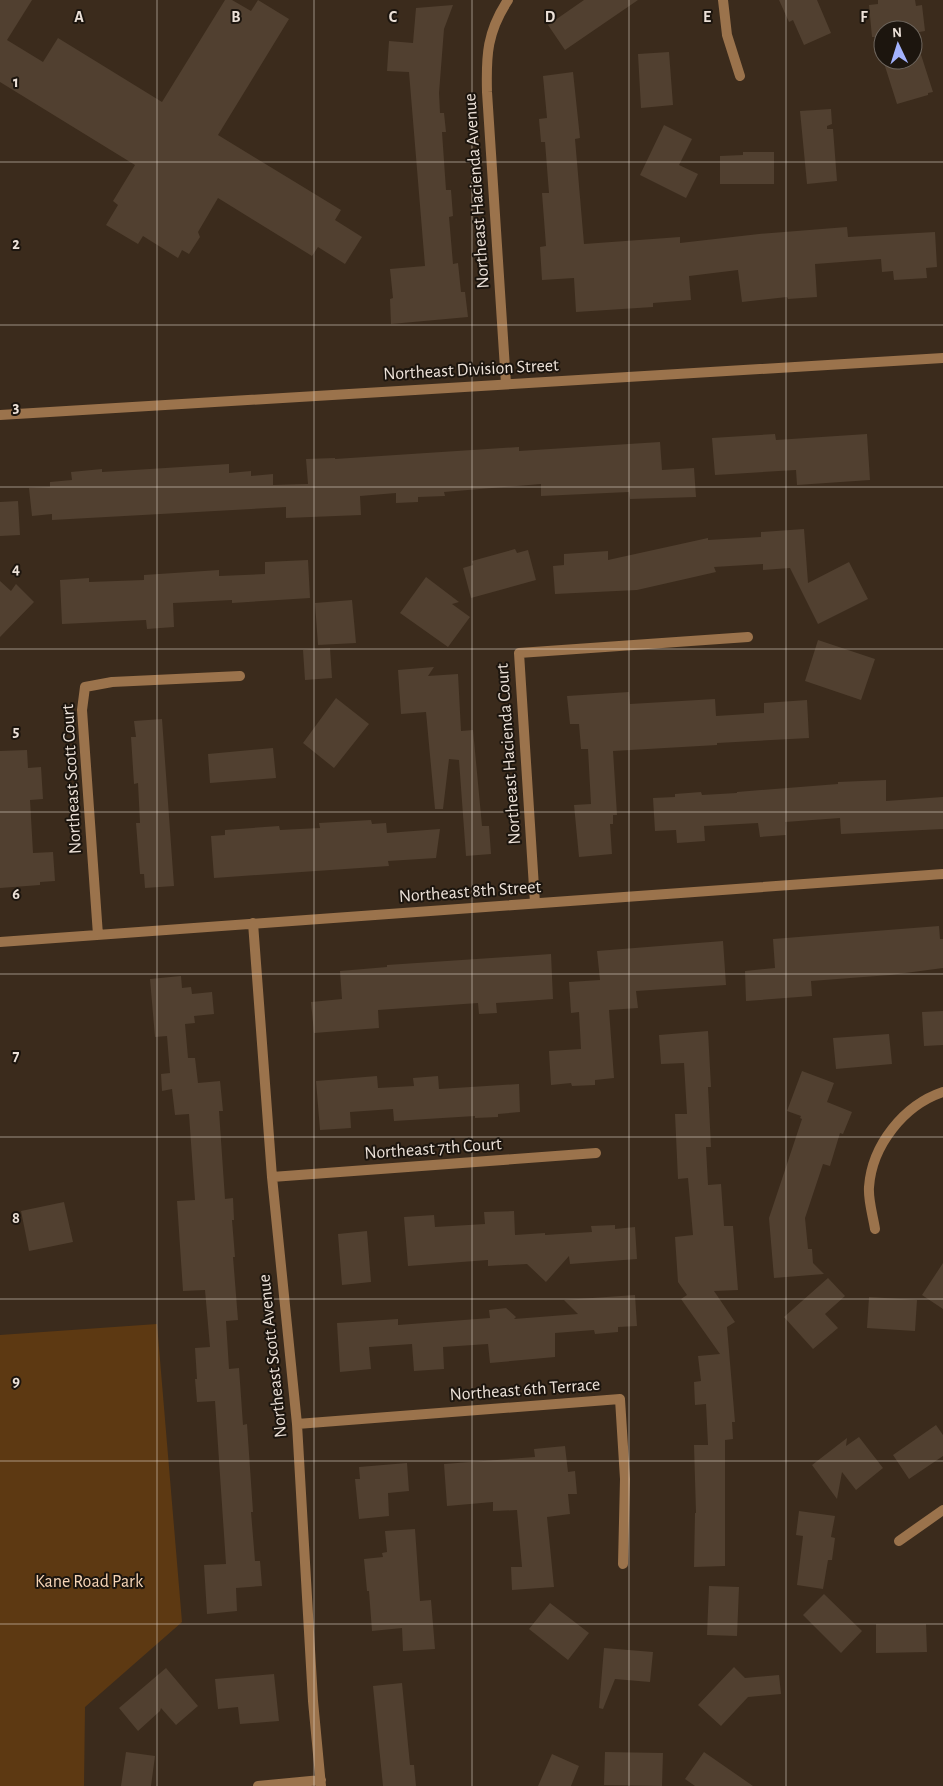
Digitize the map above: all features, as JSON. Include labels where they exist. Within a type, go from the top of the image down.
[{"type":"street","name":"Northeast Hacienda Avenue","points":[[506,384],[486,57],[499,13],[508,0]]},
{"type":"street","points":[[723,0],[727,35],[740,76]]},
{"type":"street","name":"Northeast Division Street","points":[[0,415],[943,358]]},
{"type":"street","name":"Northeast Hacienda Court","points":[[535,903],[519,653],[748,637]]},
{"type":"street","name":"Northeast Scott Court","points":[[98,934],[82,710],[85,687],[112,682],[240,676]]},
{"type":"street","name":"Northeast 8th Street","points":[[0,942],[943,874]]},
{"type":"street","name":"Northeast Scott Avenue","points":[[253,923],[272,1177],[297,1424],[313,1701],[321,1783]]},
{"type":"street","points":[[875,1229],[868,1188],[875,1161],[888,1135],[906,1113],[930,1097],[943,1092]]},
{"type":"street","name":"Northeast 7th Court","points":[[272,1177],[596,1154]]},
{"type":"street","name":"Northeast 6th Terrace","points":[[297,1424],[620,1399],[625,1479],[622,1564]]},
{"type":"street","points":[[899,1541],[943,1510]]},
{"type":"street","points":[[258,1786],[321,1783]]},
{"type":"green space","name":"Kane Road Park","points":[[157,1324],[182,1622],[85,1707],[84,1786],[0,1786],[0,1335]]},
{"type":"building","points":[[0,0],[32,0],[7,40],[43,62],[58,38],[162,102],[225,0],[232,0],[251,11],[258,0],[289,19],[218,135],[341,210],[335,220],[362,237],[345,264],[318,247],[312,256],[218,198],[198,232],[200,237],[189,254],[182,250],[178,258],[143,236],[138,244],[106,225],[118,205],[113,201],[135,165],[0,82]]},
{"type":"building","points":[[584,0],[638,0],[565,50],[548,25]]},
{"type":"building","points":[[779,0],[817,0],[831,33],[804,45],[793,20],[789,22]]},
{"type":"building","points":[[878,0],[915,0],[916,6],[922,5],[925,31],[923,31],[923,20],[873,20],[872,37],[869,5],[878,4]]},
{"type":"building","points":[[453,5],[444,29],[439,93],[440,113],[444,113],[446,132],[442,132],[446,190],[451,190],[453,216],[449,217],[453,264],[458,263],[461,292],[465,292],[468,317],[391,324],[390,299],[393,298],[390,269],[425,266],[409,72],[387,71],[389,41],[413,43],[416,8]]},
{"type":"building","points":[[669,52],[673,105],[641,108],[638,54]]},
{"type":"building","points":[[923,61],[933,92],[897,104],[886,70],[923,70]]},
{"type":"building","points":[[573,72],[580,138],[575,139],[584,244],[680,237],[680,243],[847,227],[848,237],[935,232],[937,267],[926,268],[927,278],[894,280],[893,271],[882,272],[881,259],[815,264],[817,297],[788,299],[787,297],[742,302],[738,270],[689,276],[691,300],[653,303],[653,307],[576,312],[574,278],[542,280],[540,247],[546,246],[542,193],[549,193],[545,142],[541,142],[539,119],[547,118],[543,76]]},
{"type":"building","points":[[831,109],[832,124],[827,126],[827,129],[833,129],[837,181],[807,184],[800,111]]},
{"type":"building","points":[[664,125],[692,139],[679,165],[698,174],[686,198],[640,175]]},
{"type":"building","points":[[743,152],[774,152],[774,184],[720,184],[720,156],[743,155]]},
{"type":"building","points":[[775,434],[776,440],[867,434],[870,480],[797,485],[796,470],[715,475],[712,438]]},
{"type":"building","points":[[660,442],[662,470],[694,468],[696,497],[630,499],[629,492],[541,496],[541,484],[444,492],[445,496],[418,497],[418,502],[396,503],[396,493],[360,496],[361,515],[286,518],[286,507],[52,520],[52,514],[32,516],[29,488],[50,487],[50,482],[72,480],[71,472],[102,469],[102,472],[229,464],[229,473],[251,471],[251,476],[273,474],[273,485],[308,484],[306,459],[335,459],[519,447],[519,451]]},
{"type":"building","points":[[18,501],[20,535],[0,536],[0,502]]},
{"type":"building","points":[[804,529],[808,583],[849,562],[868,599],[818,624],[790,568],[763,570],[763,564],[714,567],[716,572],[637,590],[555,594],[553,566],[564,565],[564,554],[608,551],[608,560],[708,538],[708,540],[761,537],[761,532]]},
{"type":"building","points":[[515,549],[517,553],[528,550],[536,580],[471,598],[463,568],[473,565],[472,561]]},
{"type":"building","points":[[308,560],[310,598],[232,603],[232,600],[173,603],[174,627],[147,629],[146,620],[62,624],[60,580],[89,578],[89,582],[144,580],[144,575],[219,570],[219,576],[265,574],[265,562]]},
{"type":"building","points":[[426,577],[459,602],[452,604],[470,617],[448,647],[400,613]]},
{"type":"building","points":[[0,581],[11,591],[16,584],[34,602],[0,637]]},
{"type":"building","points":[[352,600],[356,643],[318,645],[315,603]]},
{"type":"building","points":[[818,640],[875,659],[861,700],[805,681]]},
{"type":"building","points":[[330,648],[332,678],[305,680],[303,650]]},
{"type":"building","points":[[434,667],[428,676],[458,674],[461,731],[473,730],[482,826],[489,826],[491,854],[466,856],[459,760],[449,759],[443,809],[435,809],[426,712],[401,714],[398,670]]},
{"type":"building","points":[[629,692],[630,704],[715,699],[716,716],[764,713],[764,703],[807,700],[809,738],[613,751],[617,815],[613,815],[613,824],[610,824],[612,854],[579,857],[574,805],[591,804],[588,749],[581,749],[579,724],[570,724],[567,696]]},
{"type":"building","points":[[336,698],[369,724],[334,768],[303,743]]},
{"type":"building","points":[[162,719],[174,886],[145,888],[144,874],[140,874],[136,823],[140,823],[138,783],[134,784],[131,737],[136,737],[134,721]]},
{"type":"building","points":[[273,748],[276,778],[210,783],[208,754]]},
{"type":"building","points":[[27,750],[28,768],[41,767],[43,799],[30,800],[33,853],[53,852],[55,881],[40,882],[40,885],[0,888],[0,751]]},
{"type":"building","points":[[886,780],[886,801],[943,797],[943,829],[841,834],[840,818],[785,822],[786,835],[760,837],[758,823],[704,826],[705,841],[677,843],[676,830],[655,831],[653,798],[675,797],[675,794],[701,792],[702,795],[737,793],[838,784],[838,782]]},
{"type":"building","points":[[371,820],[372,824],[386,823],[387,833],[440,829],[436,858],[388,861],[389,866],[214,878],[211,836],[225,835],[225,830],[279,826],[280,830],[320,828],[319,823]]},
{"type":"building","points":[[939,926],[940,939],[943,939],[943,968],[890,975],[811,981],[812,996],[746,1001],[745,971],[775,968],[773,939]]},
{"type":"building","points":[[723,941],[726,985],[636,991],[638,1008],[609,1010],[614,1078],[595,1080],[595,1085],[572,1086],[571,1083],[551,1085],[549,1051],[581,1049],[579,1012],[571,1013],[569,982],[600,980],[597,951]]},
{"type":"building","points":[[551,954],[553,999],[496,1003],[497,1013],[479,1014],[478,1003],[378,1010],[379,1028],[314,1033],[311,1002],[342,999],[340,971],[387,967],[387,965]]},
{"type":"building","points":[[181,976],[182,988],[191,987],[192,994],[212,992],[214,1014],[194,1016],[195,1023],[185,1024],[188,1058],[195,1058],[198,1083],[220,1081],[223,1111],[219,1111],[225,1199],[233,1198],[234,1220],[232,1220],[235,1257],[233,1257],[238,1320],[226,1321],[229,1369],[239,1368],[243,1425],[247,1424],[255,1561],[260,1561],[262,1586],[236,1588],[237,1611],[207,1614],[204,1565],[226,1564],[215,1401],[197,1402],[195,1348],[210,1347],[205,1290],[183,1291],[177,1201],[195,1200],[189,1114],[175,1115],[172,1089],[162,1091],[161,1074],[170,1073],[167,1036],[155,1037],[150,979]]},
{"type":"building","points":[[943,1011],[943,1045],[924,1046],[922,1012]]},
{"type":"building","points":[[708,1031],[711,1087],[708,1087],[711,1147],[706,1147],[708,1185],[721,1184],[724,1226],[733,1226],[738,1290],[714,1291],[735,1322],[727,1327],[735,1422],[732,1422],[733,1439],[725,1440],[725,1566],[694,1567],[696,1513],[694,1445],[708,1445],[706,1404],[695,1405],[694,1382],[701,1381],[698,1356],[720,1354],[681,1299],[687,1295],[678,1282],[675,1237],[693,1235],[688,1178],[678,1179],[675,1114],[687,1114],[684,1063],[661,1064],[659,1035]]},
{"type":"building","points":[[889,1034],[892,1064],[836,1069],[833,1038]]},
{"type":"building","points":[[802,1071],[834,1083],[827,1102],[852,1112],[843,1134],[840,1133],[830,1166],[823,1164],[805,1218],[808,1249],[812,1249],[813,1263],[824,1274],[774,1278],[769,1218],[802,1119],[800,1118],[801,1116],[787,1111]]},
{"type":"building","points":[[377,1076],[378,1088],[414,1086],[413,1078],[438,1076],[439,1089],[519,1084],[520,1112],[498,1114],[498,1117],[475,1118],[475,1116],[394,1121],[393,1109],[350,1112],[351,1128],[320,1130],[316,1081]]},
{"type":"building","points":[[64,1202],[73,1242],[29,1251],[21,1211]]},
{"type":"building","points":[[514,1211],[515,1235],[592,1232],[591,1226],[615,1225],[615,1229],[635,1227],[637,1259],[570,1264],[569,1256],[546,1282],[527,1264],[488,1266],[488,1260],[408,1266],[404,1217],[434,1215],[435,1227],[485,1224],[484,1212]]},
{"type":"building","points":[[367,1231],[371,1282],[342,1285],[338,1234]]},
{"type":"building","points":[[943,1263],[943,1309],[922,1295]]},
{"type":"building","points":[[828,1278],[845,1296],[825,1314],[838,1328],[813,1349],[784,1317]]},
{"type":"building","points":[[635,1295],[637,1326],[618,1327],[618,1332],[595,1334],[594,1330],[555,1333],[555,1357],[490,1363],[488,1344],[443,1347],[444,1369],[414,1371],[412,1344],[369,1347],[371,1369],[340,1372],[337,1323],[398,1319],[398,1325],[490,1318],[489,1310],[506,1308],[516,1317],[514,1319],[578,1314],[564,1300]]},
{"type":"building","points":[[869,1297],[917,1300],[915,1331],[867,1328]]},
{"type":"building","points":[[936,1425],[943,1435],[943,1456],[909,1479],[893,1455]]},
{"type":"building","points":[[859,1437],[883,1468],[856,1490],[842,1472],[837,1499],[812,1465],[847,1438],[846,1446]]},
{"type":"building","points":[[565,1446],[568,1472],[575,1471],[577,1494],[568,1494],[570,1514],[547,1517],[554,1587],[512,1590],[511,1567],[522,1567],[517,1510],[493,1511],[493,1502],[447,1506],[444,1464],[535,1457],[534,1449]]},
{"type":"building","points":[[407,1463],[409,1491],[388,1493],[389,1516],[359,1519],[355,1479],[360,1479],[359,1467]]},
{"type":"building","points":[[799,1511],[835,1516],[831,1537],[835,1538],[832,1560],[828,1560],[823,1589],[797,1585],[803,1536],[796,1535]]},
{"type":"building","points":[[415,1529],[420,1601],[431,1600],[435,1649],[403,1651],[402,1628],[372,1631],[364,1559],[383,1557],[382,1553],[387,1552],[385,1531]]},
{"type":"building","points":[[709,1586],[739,1587],[737,1636],[707,1635]]},
{"type":"building","points":[[824,1594],[862,1631],[841,1653],[803,1615]]},
{"type":"building","points":[[550,1603],[589,1633],[568,1660],[529,1629]]},
{"type":"building","points":[[876,1624],[926,1624],[927,1652],[876,1653]]},
{"type":"building","points":[[604,1648],[653,1652],[650,1682],[615,1679],[603,1709],[599,1708]]},
{"type":"building","points":[[734,1667],[745,1678],[779,1675],[781,1694],[748,1697],[721,1726],[698,1705]]},
{"type":"building","points":[[166,1668],[198,1706],[176,1725],[161,1708],[138,1731],[119,1708]]},
{"type":"building","points":[[274,1674],[279,1721],[240,1724],[238,1707],[218,1709],[215,1679]]},
{"type":"building","points":[[402,1683],[410,1765],[414,1765],[416,1786],[383,1786],[373,1686]]},
{"type":"building","points":[[126,1752],[155,1756],[151,1786],[121,1786]]},
{"type":"building","points":[[605,1752],[663,1753],[662,1786],[604,1785]]},
{"type":"building","points":[[704,1752],[753,1786],[695,1786],[685,1779]]},
{"type":"building","points":[[552,1754],[579,1766],[571,1786],[538,1786]]}]
